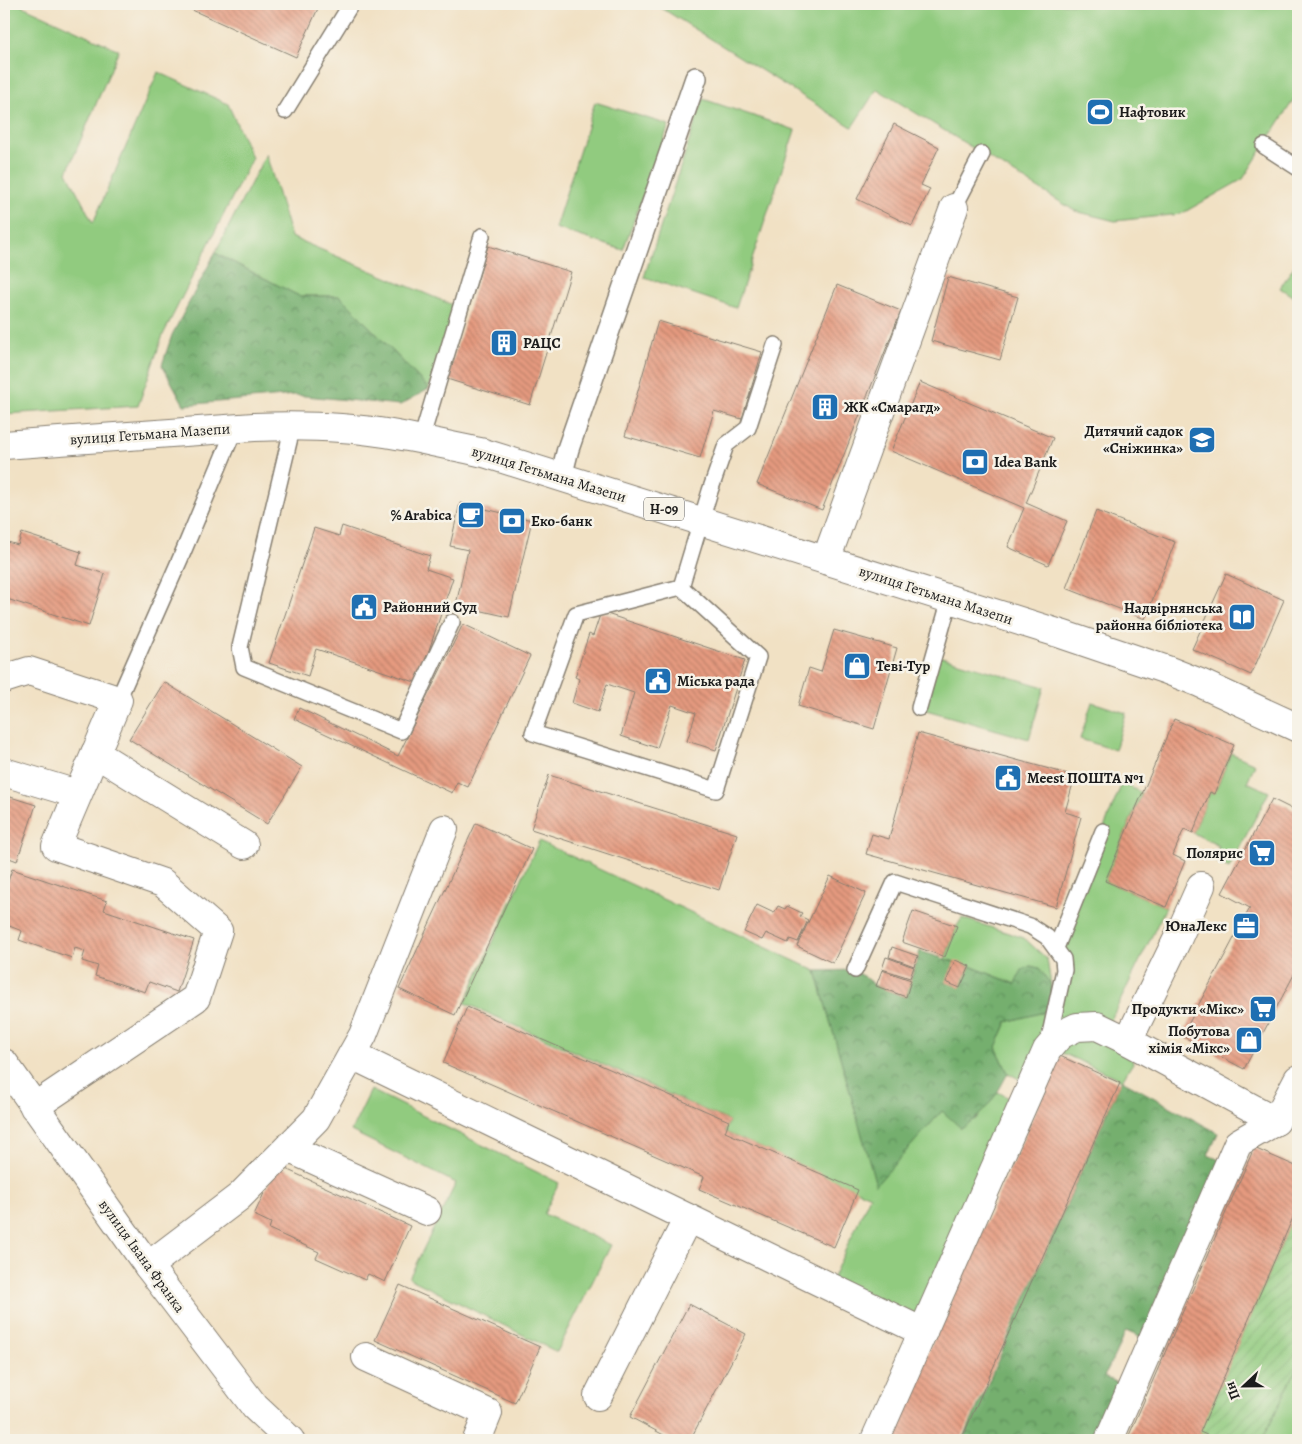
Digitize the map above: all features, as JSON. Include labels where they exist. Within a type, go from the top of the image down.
[{"type":"street","points":[[561,477],[580,413],[696,78]]},
{"type":"street","points":[[826,560],[954,208]]},
{"type":"street","name":"вулиця Гетьмана Мазепи","points":[[4,446],[293,425],[343,428],[392,434],[484,453],[950,599],[1167,670],[1298,728]]},
{"type":"street","points":[[4,679],[29,671],[118,700],[56,846],[163,883],[218,931],[196,998],[34,1107]]},
{"type":"street","points":[[95,753],[244,845]]},
{"type":"street","points":[[4,772],[77,794]]},
{"type":"street","points":[[148,1266],[239,1197],[316,1119],[363,1036],[444,829]]},
{"type":"street","points":[[1128,1041],[1201,886]]},
{"type":"street","points":[[875,1440],[1047,1050],[1060,1035],[1077,1027],[1097,1026],[1276,1121]]},
{"type":"street","points":[[352,1055],[923,1332]]},
{"type":"street","name":"вулиця Івана Франка","points":[[4,1063],[148,1266],[255,1406],[290,1440]]},
{"type":"street","points":[[1109,1440],[1238,1143],[1276,1121],[1298,1079]]},
{"type":"street","points":[[288,1148],[427,1211]]},
{"type":"street","points":[[598,1396],[688,1218]]},
{"type":"street","points":[[366,1357],[488,1413],[477,1440]]},
{"type":"lane","points":[[285,111],[351,4]]},
{"type":"lane","points":[[1264,146],[1298,168]]},
{"type":"lane","points":[[954,208],[982,154]]},
{"type":"lane","points":[[420,440],[482,236]]},
{"type":"lane","points":[[681,587],[726,445],[748,428],[775,345]]},
{"type":"lane","points":[[293,425],[240,647],[244,667],[401,731],[452,622]]},
{"type":"lane","points":[[118,700],[235,428]]},
{"type":"lane","points":[[681,587],[758,657],[716,790],[532,734],[576,614],[681,587]]},
{"type":"lane","points":[[919,708],[950,599]]},
{"type":"lane","points":[[1056,948],[1103,831]]},
{"type":"lane","points":[[855,970],[895,882],[1030,926],[1047,936],[1063,958],[1064,970],[1047,1050]]},
{"type":"green space","points":[[4,4],[18,4],[119,50],[67,172],[93,223],[158,72],[228,104],[252,158],[163,335],[138,406],[4,414]]},
{"type":"green space","name":"Нафтовик","points":[[655,4],[1298,4],[1298,87],[1296,96],[1243,179],[1181,214],[1115,221],[1075,211],[877,89],[852,127]]},
{"type":"green space","points":[[703,99],[795,130],[736,308],[644,277]]},
{"type":"green space","points":[[595,102],[669,125],[623,250],[555,228]]},
{"type":"green space","points":[[266,154],[291,237],[455,306],[429,389],[340,296],[299,296],[215,253]]},
{"type":"green space","points":[[215,253],[299,296],[340,296],[429,389],[400,405],[295,395],[184,405],[162,365],[172,335]]},
{"type":"green space","points":[[1298,260],[1298,300],[1280,288]]},
{"type":"green space","points":[[935,655],[1044,687],[1029,739],[919,708]]},
{"type":"green space","points":[[1092,702],[1126,713],[1115,750],[1080,739]]},
{"type":"green space","points":[[1231,753],[1255,764],[1247,782],[1269,792],[1229,868],[1213,860],[1219,846],[1193,833],[1210,792],[1214,794]]},
{"type":"green space","points":[[1122,783],[1142,793],[1105,881],[1166,907],[1106,1030],[1128,1041],[1133,1063],[1122,1080],[1062,1053],[1031,1085],[1008,1073],[996,1047],[1007,1022],[1043,1013],[1064,970],[1056,948]]},
{"type":"green space","points":[[539,841],[816,971],[876,1184],[942,1111],[975,1120],[998,1092],[1022,1105],[923,1332],[829,1286],[870,1196],[725,1132],[729,1121],[465,1003]]},
{"type":"green space","points":[[962,918],[1024,938],[1047,959],[1051,985],[1038,968],[1030,966],[1015,984],[970,966],[945,959],[957,926]]},
{"type":"green space","points":[[920,951],[954,962],[960,987],[970,966],[1015,984],[1022,970],[1030,966],[1039,968],[1051,985],[1053,1008],[1007,1022],[996,1047],[1008,1073],[994,1097],[977,1117],[961,1128],[942,1111],[876,1185],[816,971],[855,970],[876,986],[905,997]]},
{"type":"green space","points":[[1122,1080],[1218,1133],[1208,1155],[1229,1164],[1152,1343],[1126,1331],[1104,1377],[1131,1389],[1109,1440],[963,1440],[1120,1083]]},
{"type":"green space","points":[[371,1090],[559,1183],[544,1214],[611,1245],[557,1352],[409,1278],[456,1183],[351,1131]]},
{"type":"green space","points":[[1298,1206],[1298,1366],[1262,1440],[1196,1440]]},
{"type":"green space","points":[[1298,1366],[1298,1440],[1262,1440]]},
{"type":"building","points":[[179,4],[320,4],[296,57]]},
{"type":"building","points":[[894,124],[939,147],[921,185],[930,189],[912,226],[857,199]]},
{"type":"building","name":"РАЦС","points":[[488,246],[571,272],[530,405],[447,379]]},
{"type":"building","points":[[948,277],[1018,297],[1000,360],[931,341]]},
{"type":"building","name":"ЖК «Смарагд»","points":[[837,285],[901,311],[822,510],[757,484]]},
{"type":"building","points":[[658,321],[762,352],[742,419],[714,411],[700,458],[625,436]]},
{"type":"building","points":[[920,382],[1053,438],[1026,503],[1067,521],[1048,565],[1008,547],[1024,508],[891,451]]},
{"type":"building","points":[[460,503],[532,520],[509,617],[456,605],[468,550],[450,546]]},
{"type":"building","points":[[1096,511],[1175,542],[1145,619],[1066,588]]},
{"type":"building","name":"Районний Суд","points":[[342,526],[430,556],[426,569],[453,578],[418,683],[316,649],[308,676],[269,663],[314,528],[339,536]]},
{"type":"building","points":[[22,533],[81,552],[77,565],[105,574],[89,626],[4,598],[4,541],[18,545]]},
{"type":"building","name":"Надвірнянська районна бібліотека","points":[[1226,574],[1284,600],[1251,675],[1192,649]]},
{"type":"building","name":"Міська рада","points":[[601,612],[745,660],[716,750],[687,741],[696,713],[672,705],[657,748],[621,736],[634,693],[607,684],[598,712],[572,703],[579,679],[575,677],[589,634],[593,636]]},
{"type":"building","points":[[463,624],[530,656],[468,787],[457,782],[452,793],[294,719],[299,708],[398,756]]},
{"type":"building","points":[[834,630],[897,648],[874,729],[798,706],[809,668],[821,672]]},
{"type":"building","points":[[164,682],[302,767],[267,824],[129,739]]},
{"type":"building","points":[[1174,719],[1234,745],[1214,794],[1210,792],[1193,833],[1184,829],[1173,855],[1185,861],[1166,907],[1105,881]]},
{"type":"building","points":[[918,733],[1075,776],[1065,812],[1081,817],[1056,907],[866,854],[872,834],[889,839]]},
{"type":"building","points":[[549,775],[737,834],[719,890],[531,829]]},
{"type":"building","points":[[4,795],[36,805],[17,861],[4,856]]},
{"type":"building","points":[[1272,799],[1298,812],[1298,967],[1244,1069],[1182,1036],[1250,908],[1222,893]]},
{"type":"building","points":[[476,823],[532,849],[455,1015],[399,989]]},
{"type":"building","points":[[12,869],[107,901],[104,910],[194,940],[177,992],[149,982],[145,992],[95,976],[98,966],[82,961],[85,951],[75,948],[72,958],[19,940],[22,931],[4,924],[4,894]]},
{"type":"building","points":[[830,876],[866,893],[833,963],[797,946]]},
{"type":"building","points":[[757,905],[774,913],[778,906],[785,909],[787,906],[802,913],[800,916],[808,920],[798,942],[790,939],[788,943],[766,933],[762,940],[744,932]]},
{"type":"building","points":[[913,911],[957,926],[945,957],[902,942]]},
{"type":"building","points":[[892,947],[918,956],[914,966],[889,957]]},
{"type":"building","points":[[886,957],[914,967],[910,978],[882,969]]},
{"type":"building","points":[[955,960],[970,966],[960,988],[946,982]]},
{"type":"building","points":[[882,970],[911,980],[906,997],[876,986]]},
{"type":"building","points":[[467,1007],[729,1121],[725,1132],[858,1190],[834,1247],[699,1189],[704,1177],[443,1063]]},
{"type":"building","points":[[1060,1056],[1120,1083],[961,1440],[889,1440]]},
{"type":"building","points":[[1254,1148],[1298,1167],[1298,1206],[1200,1432],[1209,1436],[1207,1440],[1127,1440]]},
{"type":"building","points":[[277,1165],[410,1226],[385,1282],[368,1274],[365,1280],[316,1258],[319,1252],[269,1229],[271,1223],[254,1215]]},
{"type":"building","points":[[400,1285],[540,1347],[515,1403],[375,1340]]},
{"type":"building","points":[[689,1304],[746,1334],[690,1440],[673,1440],[630,1417]]},
{"type":"place","name":"Нафтовик","points":[[1100,112]]},
{"type":"place","name":"РАЦС","points":[[504,343]]},
{"type":"place","name":"ЖК «Смарагд»","points":[[825,407]]},
{"type":"place","name":"Дитячий садок «Сніжинка»","points":[[1202,440]]},
{"type":"place","name":"Idea Bank","points":[[975,462]]},
{"type":"place","name":"% Arabica","points":[[471,515]]},
{"type":"place","name":"Еко-банк","points":[[512,521]]},
{"type":"place","name":"Районний Суд","points":[[364,607]]},
{"type":"place","name":"Надвірнянська районна бібліотека","points":[[1242,617]]},
{"type":"place","name":"Теві-Тур","points":[[857,666]]},
{"type":"place","name":"Міська рада","points":[[658,681]]},
{"type":"place","name":"Meest ПОШТА №1","points":[[1008,778]]},
{"type":"place","name":"Полярис","points":[[1262,853]]},
{"type":"place","name":"ЮнаЛекс","points":[[1246,926]]},
{"type":"place","name":"Продукти «Мікс»","points":[[1263,1009]]},
{"type":"place","name":"Побутова хімія «Мікс»","points":[[1249,1040]]}]
